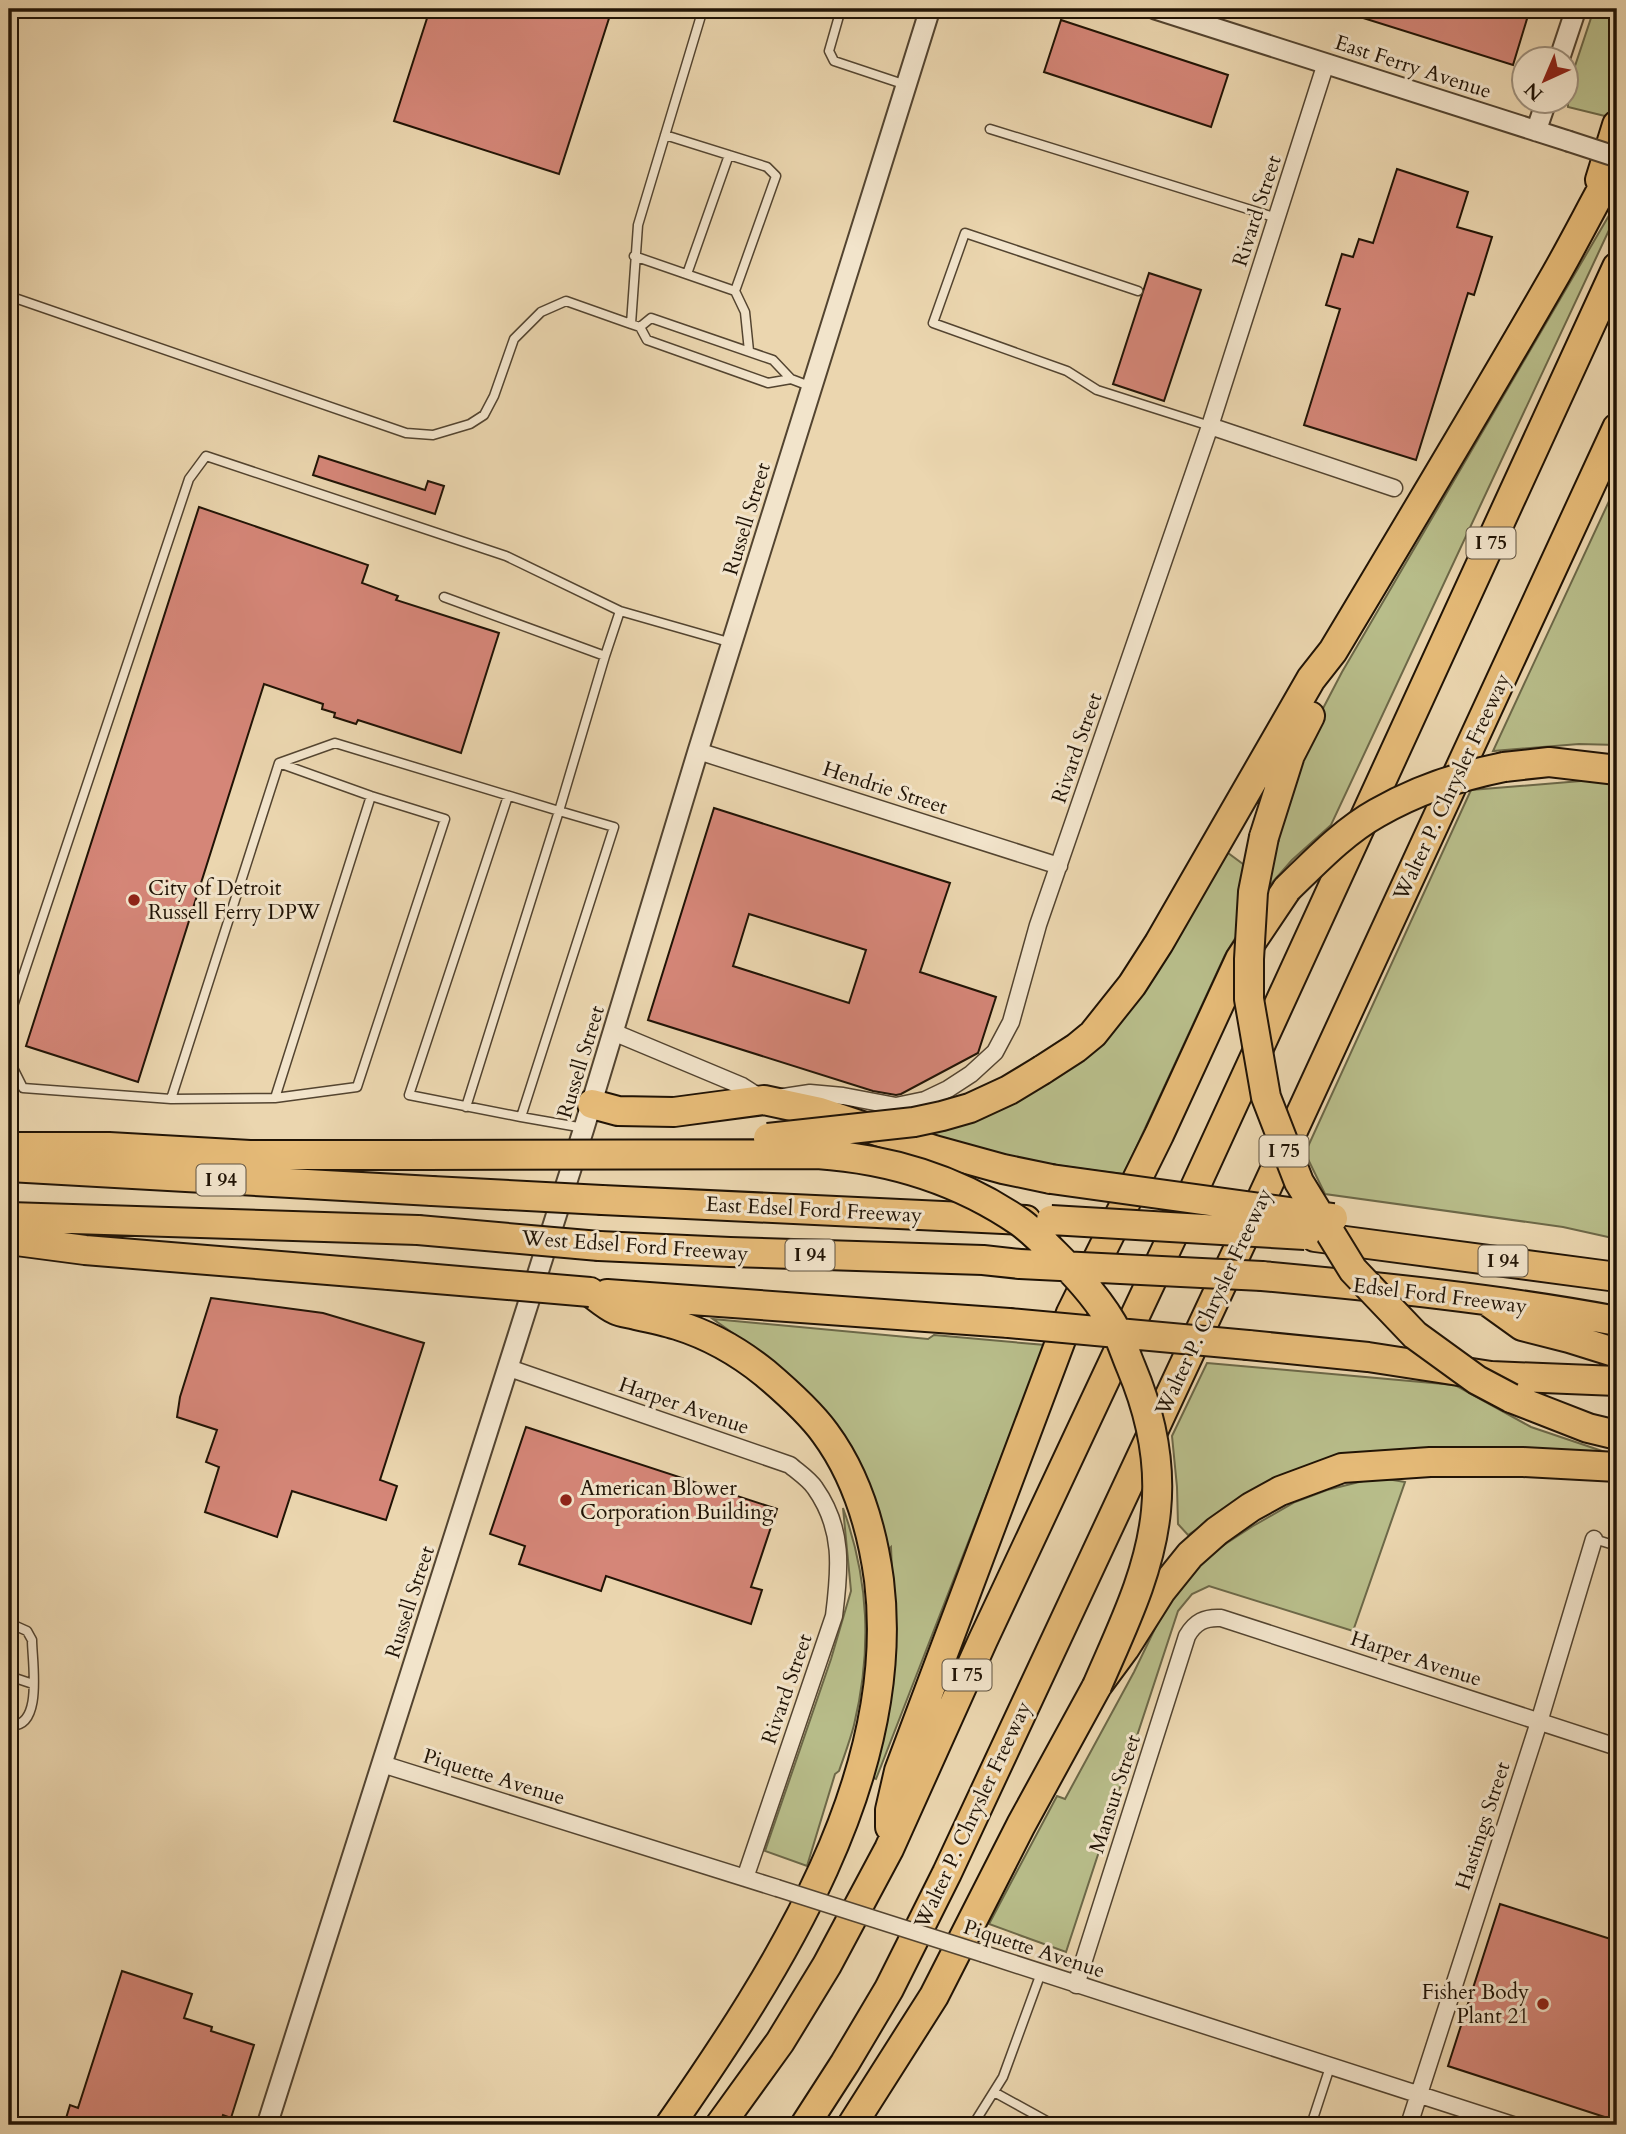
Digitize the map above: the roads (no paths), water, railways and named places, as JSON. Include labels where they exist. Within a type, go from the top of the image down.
[{"type":"highway","points":[[1593,203],[1617,125]]},
{"type":"highway","points":[[633,1153],[914,1122],[970,1108],[1009,1090],[1076,1048],[1093,1034],[1132,985],[1159,943],[1311,679],[1333,651],[1505,362],[1617,159]]},
{"type":"highway","name":"I 75","points":[[720,2125],[780,2042],[828,1965],[889,1849],[1617,267]]},
{"type":"highway","name":"Walter P. Chrysler Freeway","points":[[805,2125],[889,1989],[947,1873],[1617,428]]},
{"type":"highway","points":[[1333,651],[1324,687],[1290,755],[1264,837],[1253,892],[1248,959],[1249,999],[1266,1097],[1299,1182],[1353,1270],[1415,1335],[1477,1380],[1511,1398],[1588,1428],[1617,1436]]},
{"type":"highway","points":[[889,1849],[890,1810],[899,1771],[1071,1313],[1159,1135],[1240,959],[1287,889],[1331,847],[1376,814],[1420,792],[1466,775],[1549,762],[1617,770]]},
{"type":"highway","points":[[588,1116],[618,1111],[674,1112],[765,1100],[820,1112],[934,1150],[1003,1169],[1051,1179],[1336,1219],[1388,1245]]},
{"type":"highway","points":[[9,1147],[109,1147],[250,1155],[817,1154],[872,1160],[908,1168],[972,1193],[1021,1222],[1079,1278],[1113,1323],[1150,1418],[1157,1483],[1151,1547],[1142,1580],[1097,1686],[1021,1825],[934,1996],[852,2125]]},
{"type":"highway","name":"East Edsel Ford Freeway","points":[[9,1167],[602,1200],[1051,1220],[1306,1236],[1617,1277]]},
{"type":"highway","name":"West Edsel Ford Freeway","points":[[9,1217],[418,1230],[600,1246],[983,1260],[1262,1276]]},
{"type":"highway","points":[[9,1240],[85,1250],[590,1292],[679,1312],[1009,1323],[1368,1357],[1491,1376],[1617,1381]]},
{"type":"highway","name":"Edsel Ford Freeway","points":[[1262,1276],[1487,1301],[1617,1321]]},
{"type":"highway","points":[[1487,1301],[1522,1326],[1617,1353]]},
{"type":"highway","points":[[670,2125],[714,2063],[774,1964],[831,1851],[851,1800],[867,1745],[877,1693],[882,1641],[881,1599],[874,1547],[864,1510],[847,1470],[825,1433],[765,1374],[741,1356],[696,1332],[679,1312]]},
{"type":"highway","points":[[1097,1686],[1161,1591],[1190,1555],[1217,1531],[1280,1491],[1342,1468],[1386,1464],[1430,1461],[1523,1462],[1617,1467]]},
{"type":"street","name":"Russell Street","points":[[267,2125],[588,1116],[698,751],[930,9]]},
{"type":"street","name":"East Ferry Avenue","points":[[1155,9],[1617,159]]},
{"type":"street","points":[[1564,46],[1576,9]]},
{"type":"street","name":"Rivard Street","points":[[765,1100],[810,1093],[896,1106],[925,1100],[971,1074],[995,1052],[1010,1022],[1038,925],[1210,426],[1326,63]]},
{"type":"street","points":[[1536,131],[1541,116]]},
{"type":"street","points":[[1210,426],[1394,488]]},
{"type":"street","name":"Hendrie Street","points":[[698,751],[1059,866]]},
{"type":"street","points":[[613,1032],[742,1086],[765,1100]]},
{"type":"street","name":"Harper Avenue","points":[[509,1368],[790,1465],[814,1486],[828,1510]]},
{"type":"street","name":"Rivard Street","points":[[745,1878],[834,1616],[840,1571],[837,1533],[828,1510]]},
{"type":"street","name":"Hastings Street","points":[[1409,2125],[1539,1722],[1594,1539]]},
{"type":"street","name":"Harper Avenue","points":[[1201,1620],[1221,1618],[1617,1747]]},
{"type":"street","name":"Mansur Street","points":[[1076,1984],[1186,1636],[1201,1620]]},
{"type":"street","name":"Piquette Avenue","points":[[382,1763],[1513,2125]]},
{"type":"lane","points":[[631,324],[638,225],[703,9]]},
{"type":"lane","points":[[841,9],[829,51],[834,61],[906,85]]},
{"type":"lane","points":[[990,129],[1277,218]]},
{"type":"lane","points":[[665,135],[767,167],[775,176],[735,291],[745,312],[749,351]]},
{"type":"lane","points":[[687,274],[729,155]]},
{"type":"lane","points":[[1138,291],[965,233],[933,323],[1067,371],[1097,390],[1210,426]]},
{"type":"lane","points":[[634,256],[735,291]]},
{"type":"lane","points":[[9,296],[406,433],[433,435],[470,424],[484,415],[494,396],[514,339],[541,312],[566,301],[640,327],[647,340],[768,383],[791,379]]},
{"type":"lane","points":[[640,327],[651,318],[773,359],[791,379],[812,387]]},
{"type":"lane","points":[[9,1030],[13,1006],[189,479],[206,456],[506,556],[620,611],[732,643]]},
{"type":"lane","points":[[444,597],[605,656]]},
{"type":"lane","points":[[466,1107],[620,611]]},
{"type":"lane","points":[[279,763],[335,743],[614,827],[521,1117]]},
{"type":"lane","points":[[9,1060],[23,1088],[171,1099],[275,1098],[357,1087],[445,819],[279,763]]},
{"type":"lane","points":[[171,1099],[279,763]]},
{"type":"lane","points":[[275,1098],[371,796]]},
{"type":"lane","points":[[508,796],[409,1095],[521,1117],[588,1116]]},
{"type":"lane","points":[[1594,1539],[1617,1546]]},
{"type":"lane","points":[[9,1623],[27,1631],[32,1640],[34,1702],[28,1717],[22,1723],[9,1725]]},
{"type":"lane","points":[[9,1676],[33,1684]]},
{"type":"lane","points":[[973,2125],[1003,2077],[1041,1973]]},
{"type":"lane","points":[[1311,2125],[1330,2067]]},
{"type":"lane","points":[[994,2092],[1054,2125]]},
{"type":"place","name":"City of Detroit Russell Ferry DPW","points":[[134,900]]},
{"type":"place","name":"American Blower Corporation Building","points":[[566,1500]]},
{"type":"place","name":"Fisher Body Plant 21","points":[[1543,2004]]}]
